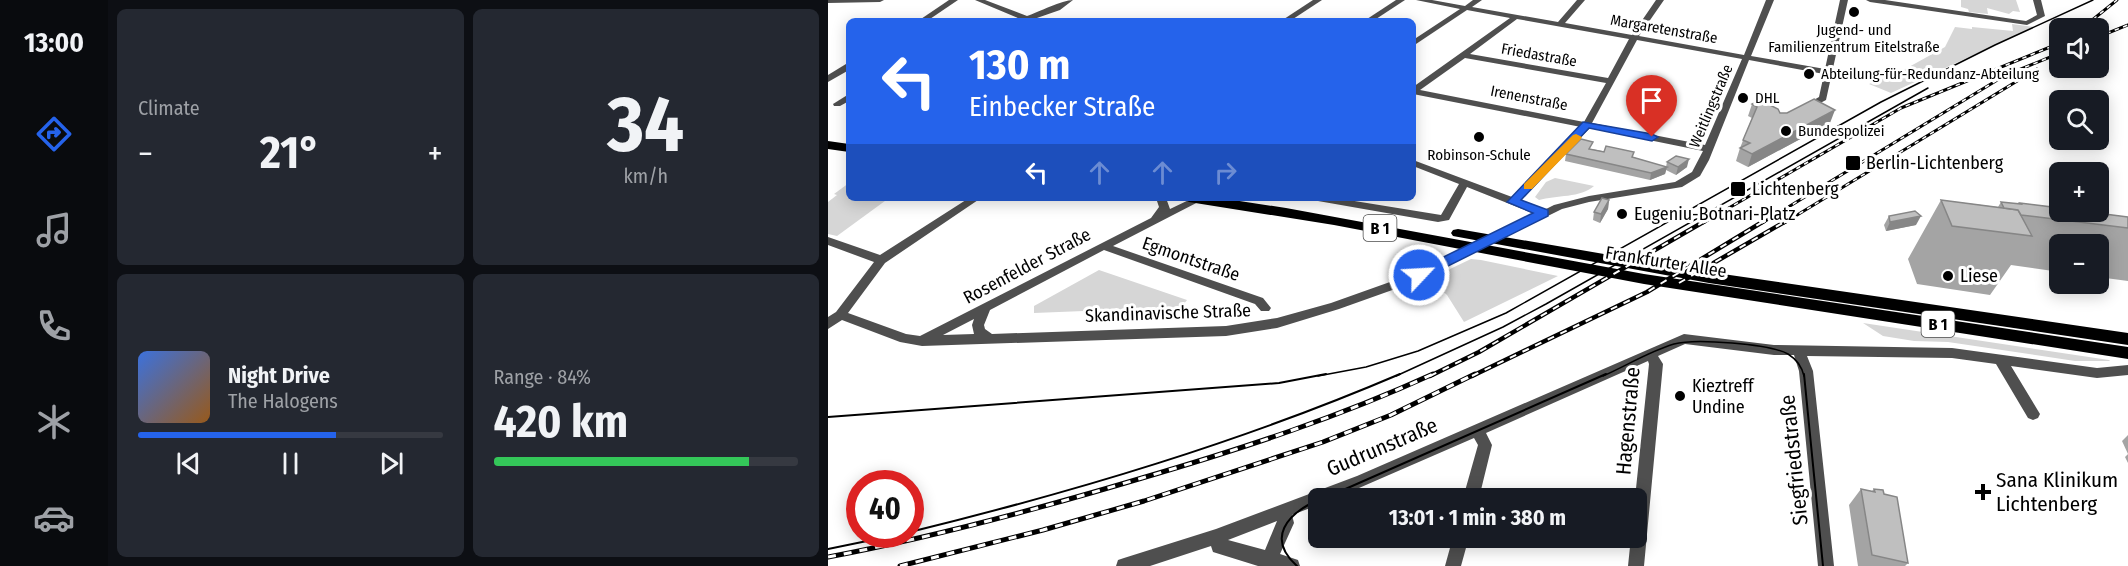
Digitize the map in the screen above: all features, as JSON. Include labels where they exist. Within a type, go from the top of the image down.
[{"type":"main road","points":[[828,145],[846,148]]},
{"type":"main road","points":[[828,154],[846,157]]},
{"type":"main road","name":"Frankfurter Allee","points":[[1208,201],[1320,217],[1575,267],[2128,353]]},
{"type":"main road","name":"Frankfurter Allee","points":[[1276,201],[1348,212],[1589,258],[2128,339]]},
{"type":"street","points":[[828,2],[880,0]]},
{"type":"street","points":[[927,18],[954,0]]},
{"type":"street","points":[[979,0],[1025,18]]},
{"type":"street","points":[[1034,18],[1069,0]]},
{"type":"street","points":[[1290,18],[1318,0]]},
{"type":"street","points":[[1373,18],[1401,0]]},
{"type":"street","name":"Margaretenstraße","points":[[1420,0],[1829,72]]},
{"type":"street","points":[[1416,42],[1478,0]]},
{"type":"street","points":[[1560,24],[1581,0]]},
{"type":"street","points":[[1509,200],[1587,125],[1634,38],[1660,0]]},
{"type":"street","name":"Weitlingstraße","points":[[1543,213],[1573,202],[1678,185],[1696,174],[1748,58],[1770,0]]},
{"type":"street","points":[[1794,113],[1823,98],[1844,0]]},
{"type":"street","points":[[1870,0],[2027,23],[2041,16],[2037,0]]},
{"type":"street","points":[[1936,10],[1937,0]]},
{"type":"street","points":[[1416,89],[1516,17]]},
{"type":"street","name":"Friedastraße","points":[[1463,55],[1611,81]]},
{"type":"street","points":[[828,79],[846,70]]},
{"type":"street","name":"Irenenstraße","points":[[1416,92],[1709,149]]},
{"type":"street","points":[[846,99],[837,104],[846,106]]},
{"type":"street","points":[[1416,165],[1543,213]]},
{"type":"street","points":[[1337,201],[1445,218],[1460,188],[1465,184]]},
{"type":"street","points":[[1509,200],[1517,212],[1517,225]]},
{"type":"street","points":[[828,324],[840,315],[881,260],[971,201]]},
{"type":"street","name":"Rosenfelder Straße","points":[[1148,223],[1164,211],[1163,201]]},
{"type":"street","name":"Rosenfelder Straße","points":[[922,341],[1190,201]]},
{"type":"street","name":"Skandinavische Straße","points":[[840,315],[905,339],[922,341],[987,337],[1218,331],[1277,323],[1335,306],[1408,280],[1543,213]]},
{"type":"street","points":[[828,241],[881,260]]},
{"type":"street","name":"Egmontstraße","points":[[1103,246],[1259,301],[1265,308]]},
{"type":"street","points":[[985,308],[978,325],[980,331],[987,337]]},
{"type":"street","points":[[1650,353],[1686,338],[1738,346],[1799,350],[1952,353],[2097,373],[2128,370]]},
{"type":"street","name":"Siegfriedstraße","points":[[1799,350],[1806,371],[1826,566]]},
{"type":"street","name":"Gudrunstraße","points":[[1124,566],[1216,537],[1370,478],[1650,353]]},
{"type":"street","name":"Hagenstraße","points":[[1636,566],[1656,364],[1650,353]]},
{"type":"street","points":[[2000,359],[2033,414]]},
{"type":"street","points":[[1474,488],[1485,445],[1478,431]]},
{"type":"street","points":[[1267,563],[1286,523],[1283,512]]},
{"type":"street","points":[[1216,537],[1218,546],[1267,563],[1292,566]]},
{"type":"street","points":[[1453,566],[1458,548]]},
{"type":"shaded area","points":[[1961,0],[2016,0],[2020,12],[2013,11],[2009,14],[1987,8],[1988,14],[1969,12],[1968,9],[1961,7]]},
{"type":"shaded area","points":[[2012,24],[2034,27],[1891,93],[1869,84],[1898,73],[1945,47],[1955,27],[2013,31]]},
{"type":"shaded area","points":[[1555,178],[1594,186],[1582,193],[1539,200],[1535,197],[1546,182]]},
{"type":"shaded area","points":[[846,185],[846,201],[885,201],[837,236],[828,234],[828,202],[837,195],[834,194]]},
{"type":"shaded area","points":[[1471,259],[1558,276],[1464,322],[1447,295],[1429,279]]},
{"type":"shaded area","points":[[1099,270],[1187,300],[1179,310],[1159,308],[1034,313],[1034,306]]},
{"type":"shaded area","points":[[1863,323],[2110,361],[2075,361],[1948,342],[1914,341],[1883,336]]},
{"type":"building","points":[[1814,99],[1835,110],[1752,154],[1740,148],[1750,143],[1743,140],[1757,107],[1752,104],[1760,100],[1778,109],[1780,113],[1787,113]]},
{"type":"building","points":[[1581,139],[1593,142],[1589,149],[1604,152],[1606,146],[1634,152],[1632,157],[1667,167],[1651,173],[1566,154]]},
{"type":"building","points":[[1676,156],[1689,159],[1678,167],[1667,162]]},
{"type":"building","points":[[1602,198],[1609,200],[1601,214],[1594,212]]},
{"type":"building","points":[[1941,200],[2018,210],[2032,236],[1952,226]]},
{"type":"building","points":[[2001,202],[2049,207],[2049,218],[2021,215],[2018,210],[2004,208]]},
{"type":"building","points":[[1915,211],[1921,216],[1890,222],[1889,216]]},
{"type":"building","points":[[2109,215],[2128,217],[2128,228],[2079,222],[2109,222]]},
{"type":"building","points":[[1861,489],[1875,492],[1874,489],[1883,490],[1884,494],[1897,497],[1908,563],[1872,555]]},
{"type":"tram line","points":[[1318,376],[1366,367],[1418,351],[1506,313],[1881,102],[1995,45],[2093,0]]},
{"type":"tram line","points":[[1396,376],[1503,327],[1546,304],[1928,88]]},
{"type":"tram line","points":[[1603,376],[1665,347],[1684,342],[1715,342],[1779,350],[1794,358],[1804,376]]},
{"type":"tram line","points":[[828,417],[1279,383],[1326,374]]},
{"type":"tram line","points":[[924,528],[1035,500],[1158,463],[1280,422],[1400,374]]},
{"type":"tram line","points":[[1348,488],[1606,374]]},
{"type":"tram line","points":[[1804,374],[1823,566]]},
{"type":"tram line","points":[[1297,566],[1288,556],[1282,537],[1284,528],[1290,520],[1297,512],[1308,505]]},
{"type":"tram line","points":[[828,549],[846,545]]},
{"type":"railway","points":[[2095,18],[2117,0]]},
{"type":"railway","points":[[2109,33],[2128,25]]},
{"type":"railway","points":[[1703,223],[1901,108],[2049,47]]},
{"type":"railway","points":[[1762,223],[2004,76],[2049,58]]},
{"type":"railway","points":[[1784,223],[2037,69]]},
{"type":"railway","points":[[1430,376],[1479,352],[1705,221]]},
{"type":"railway","points":[[1472,376],[1647,292],[1764,221]]},
{"type":"railway","points":[[1679,283],[1786,221]]},
{"type":"railway","points":[[828,557],[986,522],[1179,467],[1326,418],[1433,374]]},
{"type":"railway","points":[[900,566],[1043,530],[1144,501],[1323,442],[1391,415],[1475,374]]},
{"type":"slow traffic","points":[[1528,187],[1576,137]]},
{"type":"place","name":"Jugend- und Familienzentrum Eitelstraße","points":[[1854,12]]},
{"type":"place","name":"Abteilung-für-Redundanz-Abteilung","points":[[1809,74]]},
{"type":"place","name":"DHL","points":[[1743,98]]},
{"type":"place","name":"Bundespolizei","points":[[1786,131]]},
{"type":"place","name":"Robinson-Schule","points":[[1479,137]]},
{"type":"place","name":"Berlin-Lichtenberg","points":[[1853,163]]},
{"type":"place","name":"Lichtenberg","points":[[1738,189]]},
{"type":"place","name":"Eugeniu-Botnari-Platz","points":[[1622,214]]},
{"type":"place","name":"Liese","points":[[1948,276]]},
{"type":"place","name":"Kieztreff Undine","points":[[1680,396]]},
{"type":"place","name":"Sana Klinikum Lichtenberg","points":[[1983,492]]},
{"type":"route","points":[[1419,275],[1543,213],[1513,202],[1587,125],[1652,137]]}]
